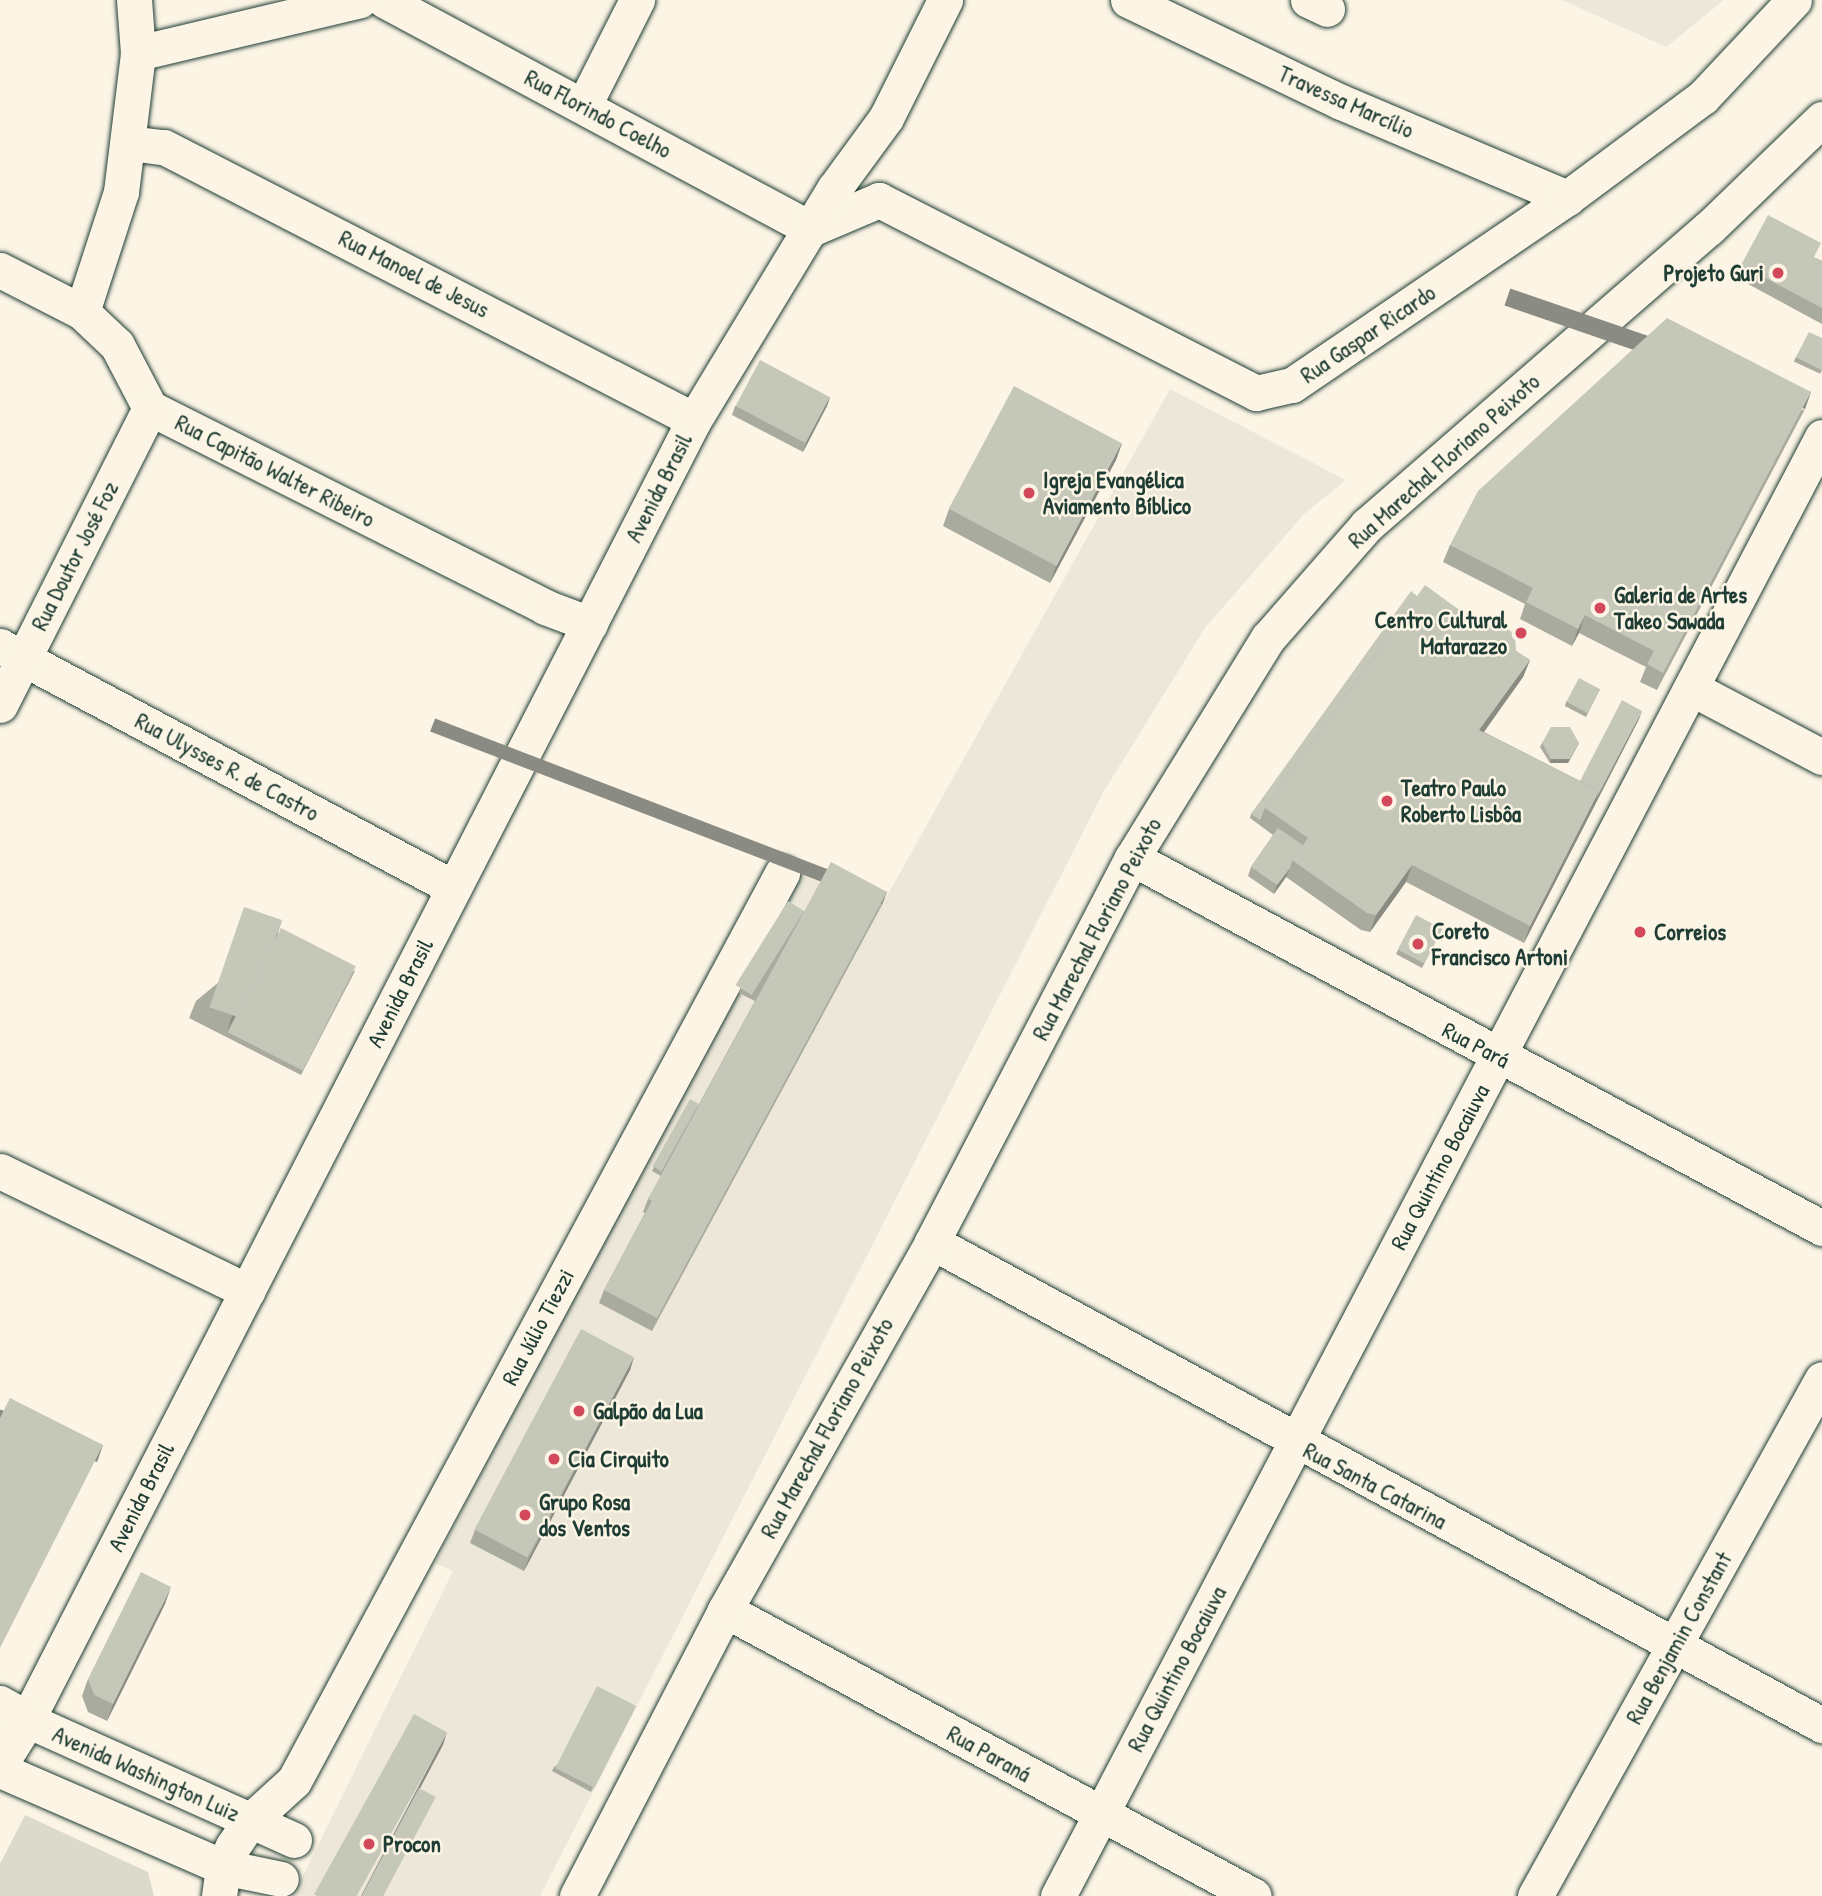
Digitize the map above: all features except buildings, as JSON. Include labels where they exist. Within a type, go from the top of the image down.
[{"type":"main road","name":"Avenida Brasil","points":[[0,1763],[14,1712]]},
{"type":"street","points":[[82,312],[121,192],[138,53],[134,0]]},
{"type":"street","points":[[138,53],[360,0]]},
{"type":"street","name":"Rua Florindo Coelho","points":[[384,0],[811,229]]},
{"type":"street","points":[[584,105],[637,0]]},
{"type":"street","points":[[811,229],[879,200],[879,161],[886,118],[945,0]]},
{"type":"street","name":"Travessa Marcílio","points":[[1128,0],[1342,102],[1567,198]]},
{"type":"street","name":"Rua Gaspar Ricardo","points":[[879,200],[1256,393],[1292,385],[1567,198],[1703,97],[1794,0]]},
{"type":"street","name":"Avenida Brasil","points":[[14,1712],[247,1291],[694,421],[834,188],[886,118]]},
{"type":"street","name":"Rua Marechal Floriano Peixoto","points":[[577,1896],[725,1610],[932,1242],[1132,858],[1268,638],[1367,525],[1709,228],[1822,120]]},
{"type":"street","name":"Rua Manoel de Jesus","points":[[129,142],[164,147],[694,421]]},
{"type":"street","name":"Rua Capitão Walter Ribeiro","points":[[0,270],[82,312],[117,345],[150,408],[545,607],[590,624]]},
{"type":"street","name":"Rua Doutor José Foz","points":[[0,705],[12,651],[150,408]]},
{"type":"street","name":"Rua Quintino Bocaiuva","points":[[1058,1896],[1822,438]]},
{"type":"street","name":"Rua Ulysses R. de Castro","points":[[12,651],[454,888]]},
{"type":"street","points":[[1691,688],[1822,757]]},
{"type":"street","name":"Rua Pará","points":[[1132,858],[1498,1057],[1822,1228]]},
{"type":"street","name":"Rua Júlio Tiezzi","points":[[221,1882],[250,1821],[294,1781],[782,873]]},
{"type":"street","points":[[0,1171],[247,1291]]},
{"type":"street","name":"Rua Santa Catarina","points":[[932,1242],[1295,1443],[1822,1725]]},
{"type":"street","name":"Rua Benjamin Constant","points":[[1535,1896],[1822,1379]]},
{"type":"street","name":"Rua Paraná","points":[[725,1610],[1254,1896]]},
{"type":"street","name":"Avenida Washington Luiz","points":[[14,1712],[294,1840]]},
{"type":"street","points":[[0,1770],[221,1882],[278,1887]]},
{"type":"street","name":"Rua Júlio Tiezzi","points":[[278,1887],[294,1840],[294,1781]]},
{"type":"shaded area","points":[[1562,0],[1724,0],[1666,47]]},
{"type":"shaded area","points":[[1170,389],[1346,480],[1304,514],[1205,628],[1104,791],[540,1896],[293,1896],[453,1571],[435,1563],[803,860],[886,898]]},
{"type":"shaded area","points":[[25,1815],[148,1872],[154,1896],[0,1896],[0,1864]]},
{"type":"place","name":"Projeto Guri","points":[[1778,273]]},
{"type":"place","name":"Igreja Evangélica Aviamento Bíblico","points":[[1029,493]]},
{"type":"place","name":"Galeria de Artes Takeo Sawada","points":[[1600,608]]},
{"type":"place","name":"Centro Cultural Matarazzo","points":[[1521,633]]},
{"type":"place","name":"Teatro Paulo Roberto Lisbôa","points":[[1387,801]]},
{"type":"place","name":"Correios","points":[[1640,932]]},
{"type":"place","name":"Coreto Francisco Artoni","points":[[1418,944]]},
{"type":"place","name":"Galpão da Lua","points":[[579,1411]]},
{"type":"place","name":"Cia Cirquito","points":[[554,1459]]},
{"type":"place","name":"Grupo Rosa dos Ventos","points":[[525,1515]]},
{"type":"place","name":"Procon","points":[[369,1844]]}]
